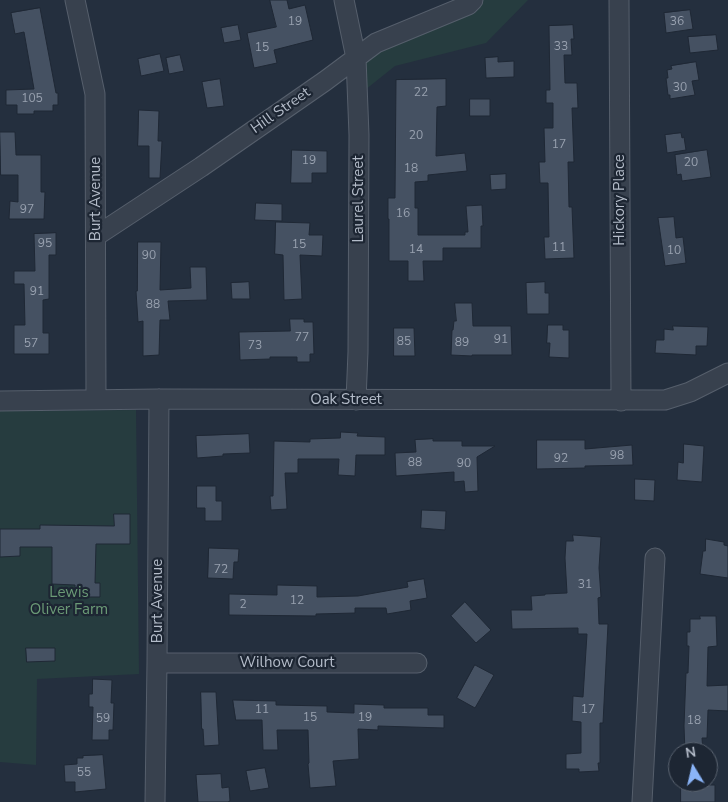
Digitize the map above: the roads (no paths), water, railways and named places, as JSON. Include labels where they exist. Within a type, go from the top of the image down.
[{"type":"street","name":"Burt Avenue","points":[[75,0],[95,94],[96,400]]},
{"type":"street","name":"Laurel Street","points":[[344,0],[356,58],[359,145],[356,400]]},
{"type":"street","name":"Hill Street","points":[[96,236],[201,167],[376,43],[468,5],[472,0]]},
{"type":"street","name":"Hickory Place","points":[[619,0],[621,401]]},
{"type":"street","name":"Oak Street","points":[[0,401],[159,399],[665,400],[690,392],[728,373]]},
{"type":"street","name":"Burt Avenue","points":[[154,802],[159,399]]},
{"type":"street","points":[[642,802],[655,558]]},
{"type":"street","name":"Wilhow Court","points":[[157,663],[417,663]]},
{"type":"park label","name":"Lewis Oliver Farm","points":[[69,602]]}]
